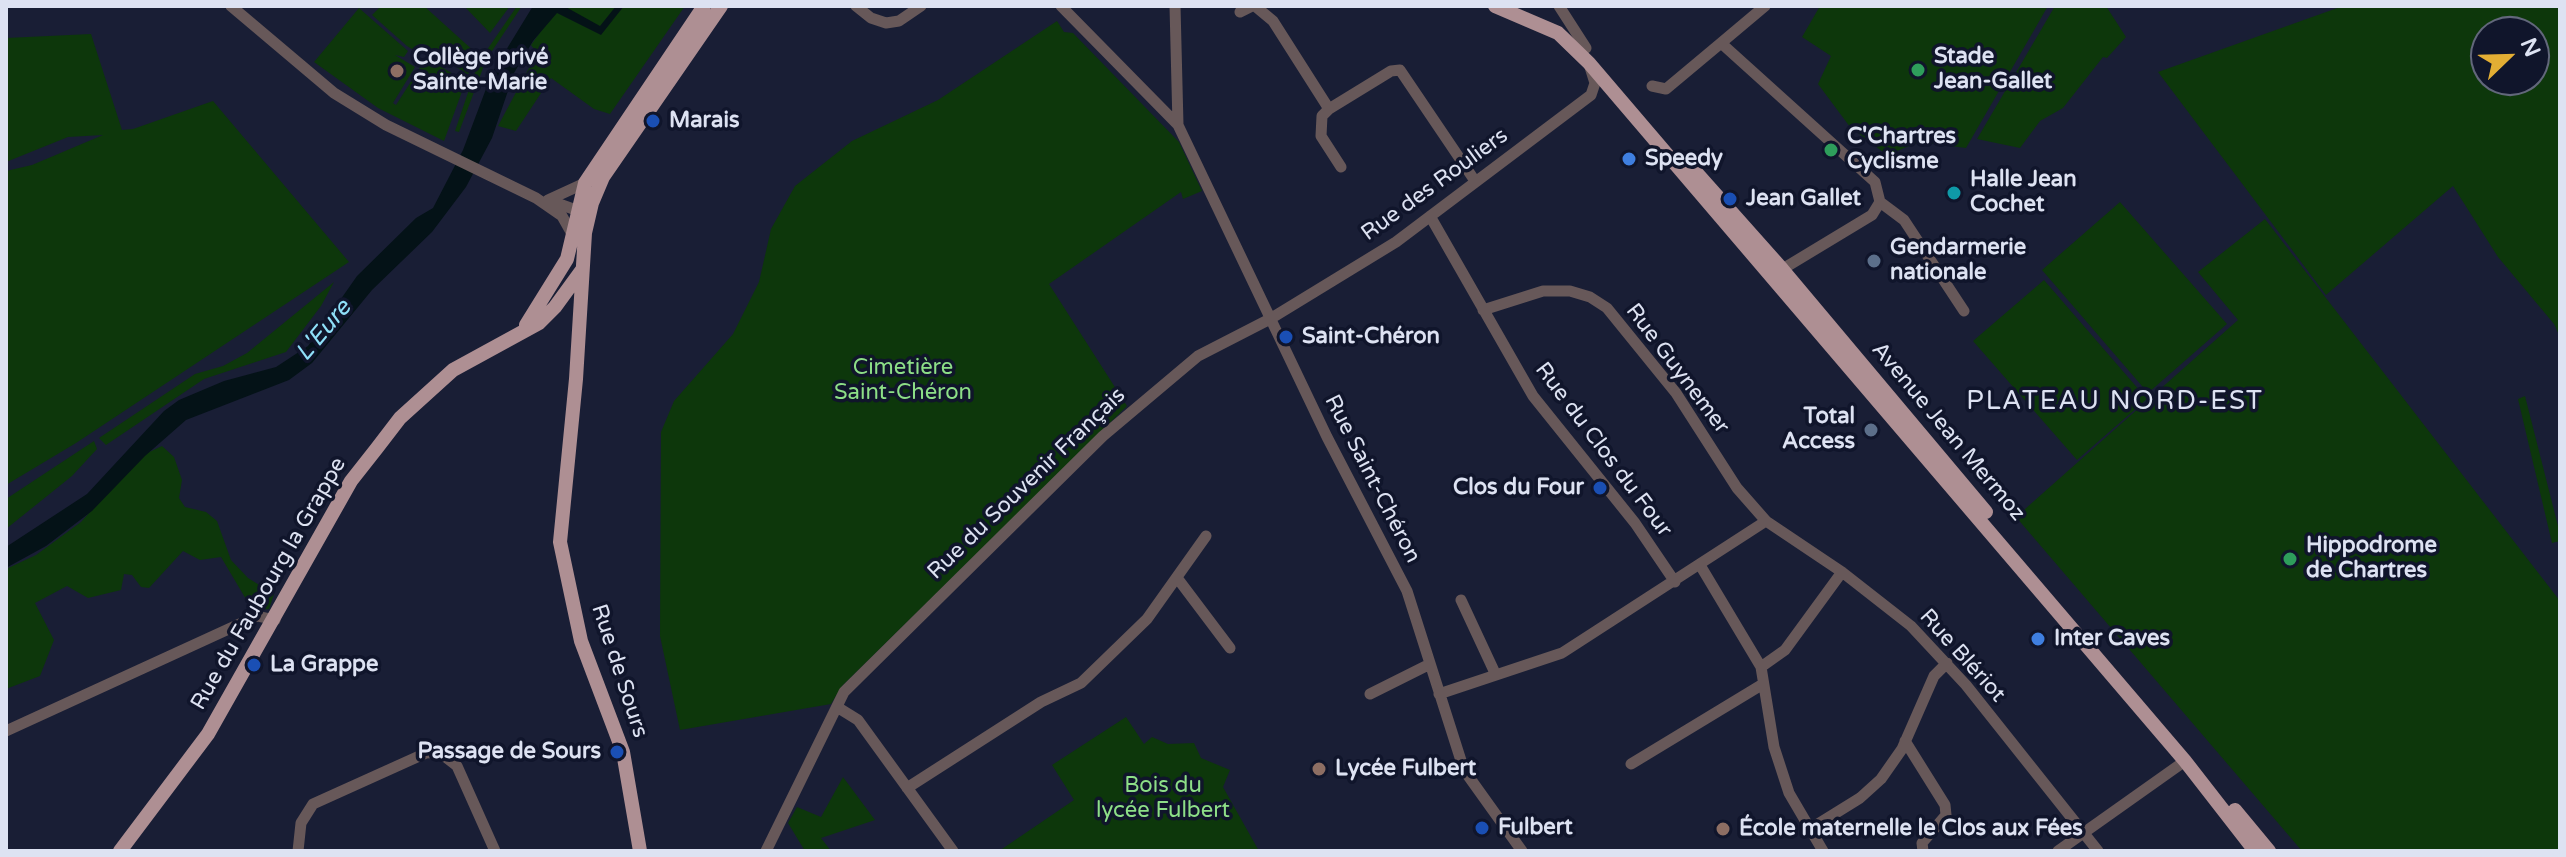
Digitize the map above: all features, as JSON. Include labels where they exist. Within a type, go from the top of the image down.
[{"type":"main road","name":"Rue du Faubourg la Grappe","points":[[120,851],[191,759],[275,620],[351,481],[400,418],[453,370],[518,335],[555,307],[582,270],[578,233],[569,213],[585,183],[704,6]]},
{"type":"main road","name":"Rue du Faubourg la Grappe","points":[[518,335],[567,259],[603,177],[721,6]]},
{"type":"main road","points":[[1495,6],[1559,27]]},
{"type":"main road","points":[[1520,6],[1559,27],[1581,48]]},
{"type":"main road","name":"Avenue Jean Mermoz","points":[[1581,48],[1589,63],[1777,272],[2185,761],[2255,851]]},
{"type":"main road","name":"Avenue Jean Mermoz","points":[[1581,48],[1777,272],[2269,851]]},
{"type":"main road","name":"Rue de Sours","points":[[567,259],[578,315]]},
{"type":"main road","name":"Rue de Sours","points":[[582,270],[576,379],[560,542],[581,641],[623,752],[640,851]]},
{"type":"main road","points":[[555,307],[578,315]]},
{"type":"street","points":[[231,6],[334,93],[436,150],[569,213],[592,203]]},
{"type":"street","points":[[856,6],[871,18],[886,23],[899,21],[921,6]]},
{"type":"street","points":[[1061,6],[1178,125]]},
{"type":"street","points":[[1175,6],[1178,125]]},
{"type":"street","points":[[1240,12],[1254,6],[1273,21],[1329,109]]},
{"type":"street","points":[[1559,6],[1559,27]]},
{"type":"street","points":[[1559,6],[1581,48]]},
{"type":"street","points":[[1652,86],[1666,89],[1765,6]]},
{"type":"street","points":[[1721,43],[1875,182],[1880,202],[1904,220],[1964,311]]},
{"type":"street","name":"Rue des Rouliers","points":[[1270,319],[1396,242],[1591,95],[1595,83],[1589,63]]},
{"type":"street","points":[[1341,167],[1321,136],[1322,116],[1391,71],[1400,70],[1475,181]]},
{"type":"street","name":"Rue Saint-Chéron","points":[[1178,125],[1270,319],[1407,591],[1464,770],[1522,851]]},
{"type":"street","points":[[542,199],[585,183]]},
{"type":"street","points":[[1777,272],[1872,215],[1880,202]]},
{"type":"street","name":"Rue du Clos du Four","points":[[1430,216],[1533,396],[1635,523],[1675,582]]},
{"type":"street","name":"Rue Guynemer","points":[[1483,310],[1543,291],[1590,297],[1607,308],[1676,393],[1737,488],[1766,521]]},
{"type":"street","name":"Rue du Souvenir Français","points":[[766,851],[837,707],[853,682],[1130,410],[1198,356],[1270,319]]},
{"type":"street","points":[[1439,694],[1562,653],[1766,521]]},
{"type":"street","name":"Rue Blériot","points":[[1766,521],[1842,572],[1911,626],[1947,663],[2098,851]]},
{"type":"street","points":[[907,788],[1041,702],[1081,683],[1147,619],[1206,536]]},
{"type":"street","points":[[1700,565],[1761,667],[1774,747],[1789,793],[1823,851]]},
{"type":"street","points":[[1761,667],[1785,650],[1842,572]]},
{"type":"street","points":[[1178,579],[1230,648]]},
{"type":"street","points":[[1461,600],[1495,673]]},
{"type":"street","points":[[6,731],[257,616],[275,620]]},
{"type":"street","points":[[1810,829],[1860,798],[1881,779],[1905,741],[1934,676],[1947,663]]},
{"type":"street","points":[[1370,694],[1430,664]]},
{"type":"street","points":[[1631,764],[1763,684]]},
{"type":"street","points":[[837,707],[858,720],[953,851]]},
{"type":"street","points":[[1905,741],[1945,805],[1946,815],[1922,843],[1923,851]]},
{"type":"street","points":[[298,851],[301,823],[313,804],[426,753],[439,752],[457,766],[495,851]]},
{"type":"street","points":[[2058,851],[2185,761]]},
{"type":"green space","name":"Collège privé Sainte-Marie","points":[[381,6],[424,6],[476,53],[444,141],[378,108],[314,62],[359,8],[408,51],[404,57],[395,55],[415,67],[393,103],[396,105],[426,58],[460,78],[463,71],[424,48],[420,54],[407,46],[372,15]]},
{"type":"green space","points":[[464,6],[510,6],[490,33]]},
{"type":"green space","points":[[517,6],[522,6],[486,60],[459,132],[455,131],[478,63]]},
{"type":"green space","points":[[559,6],[685,6],[610,114],[594,109],[551,78],[516,131],[498,126],[537,53],[531,45]]},
{"type":"green space","name":"Stade Jean-Gallet","points":[[1820,6],[2048,6],[1966,148],[1919,142],[1887,155],[1850,127],[1818,84],[1831,56],[1802,37]]},
{"type":"green space","points":[[2055,6],[2106,6],[2126,37],[2107,58],[2103,57],[2063,108],[2040,121],[2020,148],[1977,139]]},
{"type":"green space","points":[[2343,6],[2560,6],[2560,337],[2554,324],[2498,257],[2453,186],[2326,295],[2158,72]]},
{"type":"green space","name":"Cimetière Saint-Chéron","points":[[1057,21],[1064,32],[1073,33],[1179,142],[1202,191],[1183,199],[1181,192],[1049,284],[1127,406],[842,686],[831,704],[680,730],[660,636],[661,432],[674,401],[733,334],[759,282],[771,229],[795,186],[852,141],[938,100]]},
{"type":"green space","points":[[91,34],[122,130],[213,101],[349,262],[76,443],[6,485],[6,171],[32,165],[103,135],[68,137],[6,162],[6,38]]},
{"type":"green space","points":[[2120,202],[2227,324],[2148,393],[2042,270]]},
{"type":"green space","name":"Hippodrome de Chartres","points":[[2265,219],[2560,601],[2560,851],[2302,851],[2016,517],[2238,320],[2198,272]]},
{"type":"green space","points":[[2044,280],[2147,399],[2077,460],[1973,341]]},
{"type":"green space","points":[[334,282],[321,306],[286,352],[204,379],[106,445],[99,438],[195,374],[223,366],[247,353]]},
{"type":"green space","points":[[2525,396],[2560,534],[2560,541],[2552,543],[2518,399]]},
{"type":"green space","points":[[94,441],[97,449],[72,476],[6,529],[6,499]]},
{"type":"green space","points":[[162,446],[174,457],[182,480],[179,498],[185,507],[206,512],[217,521],[231,560],[248,578],[274,594],[269,609],[253,611],[221,557],[200,560],[183,551],[149,588],[141,587],[132,575],[124,574],[121,590],[88,598],[67,586],[35,603],[54,640],[40,676],[6,689],[6,569],[36,555],[81,522],[139,457]]},
{"type":"green space","name":"Bois du lycée Fulbert","points":[[1126,717],[1144,744],[1152,737],[1168,744],[1194,743],[1201,758],[1230,770],[1223,787],[1259,851],[999,851],[1074,800],[1052,765]]},
{"type":"green space","points":[[843,777],[875,820],[821,838],[831,851],[805,851],[788,823],[797,807],[821,817]]},
{"type":"water","name":"L'Eure","points":[[533,6],[564,6],[600,26],[616,6],[624,6],[601,35],[557,13],[533,41],[514,73],[492,138],[466,187],[432,232],[372,290],[312,363],[289,380],[186,420],[145,456],[92,511],[46,546],[6,568],[6,547],[87,494],[164,411],[179,400],[224,381],[276,367],[308,346],[357,276],[416,218],[433,208],[463,150],[492,73]]},
{"type":"place","name":"Stade Jean-Gallet","points":[[1918,70]]},
{"type":"place","name":"Collège privé Sainte-Marie","points":[[397,71]]},
{"type":"place","name":"Marais","points":[[653,121]]},
{"type":"place","name":"C'Chartres Cyclisme","points":[[1831,150]]},
{"type":"place","name":"Speedy","points":[[1629,159]]},
{"type":"place","name":"Halle Jean Cochet","points":[[1954,193]]},
{"type":"place","name":"Jean Gallet","points":[[1730,199]]},
{"type":"place","name":"Gendarmerie nationale","points":[[1874,261]]},
{"type":"place","name":"Saint-Chéron","points":[[1286,337]]},
{"type":"place","name":"Total Access","points":[[1871,430]]},
{"type":"place","name":"Clos du Four","points":[[1600,488]]},
{"type":"place","name":"Hippodrome de Chartres","points":[[2290,559]]},
{"type":"place","name":"Inter Caves","points":[[2038,639]]},
{"type":"place","name":"La Grappe","points":[[254,665]]},
{"type":"place","name":"Passage de Sours","points":[[617,752]]},
{"type":"place","name":"Lycée Fulbert","points":[[1319,769]]},
{"type":"place","name":"Fulbert","points":[[1482,828]]},
{"type":"place","name":"École maternelle le Clos aux Fées","points":[[1723,829]]},
{"type":"district","name":"PLATEAU NORD-EST","points":[[2115,402]]}]
